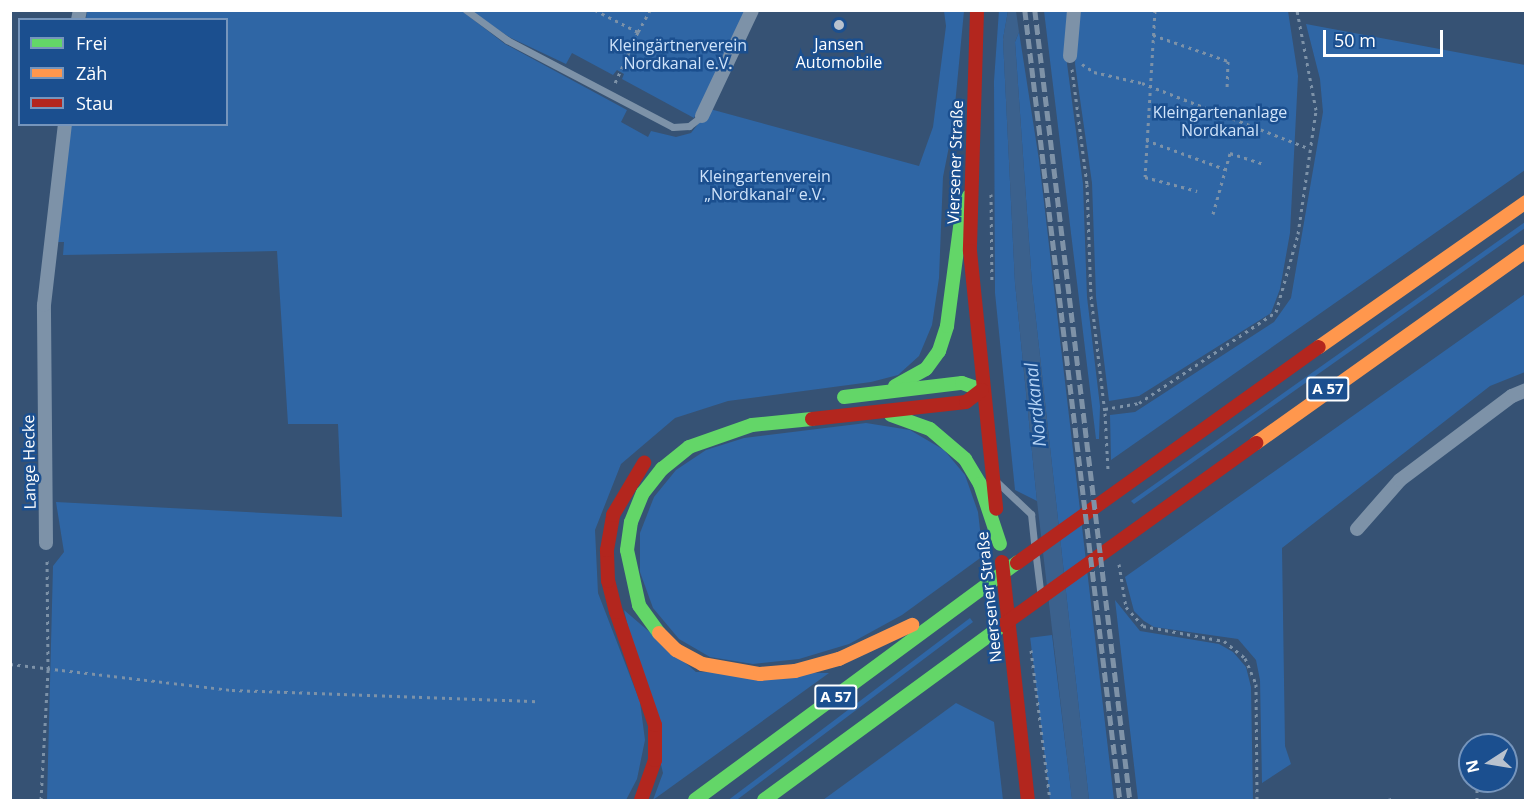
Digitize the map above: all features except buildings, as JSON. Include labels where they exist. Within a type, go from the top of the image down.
[{"type":"main road","name":"Viersener Straße","points":[[977,10],[969,196],[974,315],[982,390]]},
{"type":"main road","points":[[874,394],[917,375],[939,351],[947,326],[961,220],[969,196]]},
{"type":"main road","name":"A 57","points":[[695,801],[1126,483],[1526,202]]},
{"type":"main road","name":"A 57","points":[[764,801],[1133,530],[1526,251]]},
{"type":"main road","points":[[829,399],[962,383],[982,390]]},
{"type":"main road","points":[[976,592],[839,659],[795,670],[760,674],[702,664],[676,650],[655,629],[639,605],[630,578],[627,550],[631,522],[643,493],[662,469],[689,447],[721,433],[752,425],[966,402],[982,390]]},
{"type":"main road","name":"Neersener Straße","points":[[982,390],[1028,801]]},
{"type":"main road","points":[[876,412],[930,429],[965,459],[980,484],[1000,544]]},
{"type":"main road","points":[[641,801],[655,760],[655,725],[646,690],[616,612],[608,581],[607,550],[614,515],[627,486],[656,451]]},
{"type":"main road","points":[[1016,801],[1020,734]]},
{"type":"street","points":[[702,116],[752,10]]},
{"type":"street","points":[[1070,56],[1074,10]]},
{"type":"street","name":"Lange Hecke","points":[[46,543],[44,305],[65,126]]},
{"type":"street","points":[[1357,529],[1400,480],[1512,396],[1526,390]]},
{"type":"lane","points":[[466,10],[507,40],[673,127],[688,126],[702,116]]},
{"type":"lane","points":[[992,478],[1031,514],[1042,604]]},
{"type":"path","points":[[595,10],[638,32]]},
{"type":"path","points":[[611,93],[650,10]]},
{"type":"path","points":[[1155,10],[1145,177],[1197,191]]},
{"type":"path","points":[[1105,409],[1139,403],[1276,312],[1298,234],[1316,110],[1314,85],[1297,10]]},
{"type":"path","points":[[1154,35],[1228,61],[1227,88]]},
{"type":"path","points":[[1070,56],[1094,72],[1149,86],[1310,149]]},
{"type":"path","points":[[1146,140],[1225,169]]},
{"type":"path","points":[[1213,214],[1230,153],[1263,164]]},
{"type":"path","points":[[991,191],[993,294]]},
{"type":"path","points":[[41,801],[48,669],[46,543]]},
{"type":"path","points":[[1031,647],[1050,801]]},
{"type":"path","points":[[10,664],[232,690],[536,701]]},
{"type":"green space","points":[[999,10],[1008,11],[1003,39],[1015,283],[1037,501],[1015,490],[995,293],[994,81]]},
{"type":"green space","name":"Kleingartenverein „Nordkanal“ e.V.","points":[[87,11],[462,11],[505,44],[627,110],[621,122],[648,137],[651,131],[676,137],[691,133],[710,109],[919,166],[933,127],[946,26],[944,11],[964,11],[953,126],[943,177],[939,278],[932,325],[919,356],[898,375],[871,382],[728,401],[675,418],[621,464],[595,530],[598,593],[640,702],[645,740],[637,779],[626,800],[47,800],[53,566],[64,552],[56,502],[342,517],[338,424],[288,424],[277,251],[63,255],[64,242],[55,242],[71,126],[228,126],[228,18],[86,18]]},
{"type":"green space","name":"Kleingärtnerverein Nordkanal e.V.","points":[[471,11],[746,11],[694,118],[622,79],[624,74],[617,70],[613,75],[572,53],[566,64],[509,37]]},
{"type":"green space","points":[[1044,11],[1070,11],[1066,56],[1083,184],[1087,297],[1100,406],[1099,439],[1096,439]]},
{"type":"green space","name":"Kleingartenanlage Nordkanal","points":[[1078,11],[1288,11],[1298,76],[1290,233],[1280,289],[1271,313],[1139,396],[1109,401],[1096,297],[1092,183],[1075,64]]},
{"type":"green space","points":[[1306,24],[1525,65],[1525,170],[1111,460],[1110,415],[1135,412],[1274,322],[1291,298],[1323,112],[1320,79]]},
{"type":"green space","points":[[1019,32],[1039,160],[1114,800],[1089,800],[1032,284],[1015,42]]},
{"type":"green space","points":[[1525,222],[1525,228],[1134,504],[1131,501]]},
{"type":"green space","points":[[1525,294],[1525,372],[1490,386],[1282,548],[1285,746],[1291,764],[1262,783],[1260,680],[1256,660],[1238,639],[1154,627],[1144,621],[1134,611],[1125,577]]},
{"type":"green space","points":[[866,423],[910,430],[944,450],[965,475],[978,512],[983,556],[902,615],[849,644],[799,659],[753,664],[710,657],[679,639],[653,608],[640,572],[640,533],[654,497],[676,470],[706,450],[744,438]]},
{"type":"green space","points":[[1115,600],[1140,631],[1219,644],[1233,652],[1246,667],[1251,687],[1253,800],[1138,800]]},
{"type":"green space","points":[[624,610],[696,672],[829,673],[653,800],[663,773]]},
{"type":"green space","points":[[970,618],[973,622],[737,800],[728,800]]},
{"type":"green space","points":[[1052,635],[1072,800],[1050,800],[1030,638]]},
{"type":"green space","points":[[956,703],[994,722],[1003,800],[823,800]]},
{"type":"water","name":"Nordkanal","points":[[1008,11],[1016,11],[1019,32],[1015,42],[1032,284],[1089,800],[1072,800],[1037,501],[1015,283],[1003,39]]},
{"type":"railway","points":[[1025,10],[1120,800]]},
{"type":"railway","points":[[1035,10],[1130,800]]},
{"type":"traffic: fast","points":[[895,386],[926,369],[939,351],[947,326],[961,220],[969,196]]},
{"type":"traffic: fast","points":[[844,397],[962,383],[982,390]]},
{"type":"traffic: fast","points":[[891,415],[930,429],[965,459],[980,484],[1000,544]]},
{"type":"traffic: fast","points":[[659,633],[639,605],[627,550],[631,522],[643,493],[662,469],[689,447],[752,425],[812,419]]},
{"type":"traffic: fast","points":[[695,800],[1017,563]]},
{"type":"traffic: fast","points":[[764,800],[1003,625]]},
{"type":"traffic: slow","points":[[1319,347],[1526,202]]},
{"type":"traffic: slow","points":[[1256,443],[1526,251]]},
{"type":"traffic: slow","points":[[659,633],[676,650],[702,664],[760,674],[795,671],[839,659],[912,625]]},
{"type":"traffic: jam","points":[[977,10],[970,251],[996,509]]},
{"type":"traffic: jam","points":[[1017,563],[1319,347]]},
{"type":"traffic: jam","points":[[812,419],[966,402],[982,390]]},
{"type":"traffic: jam","points":[[1003,625],[1256,443]]},
{"type":"traffic: jam","points":[[641,800],[655,760],[655,725],[616,612],[608,581],[607,550],[613,515],[644,463]]},
{"type":"traffic: jam","points":[[1002,562],[1028,800]]},
{"type":"place","name":"Jansen Automobile","points":[[839,25]]}]
